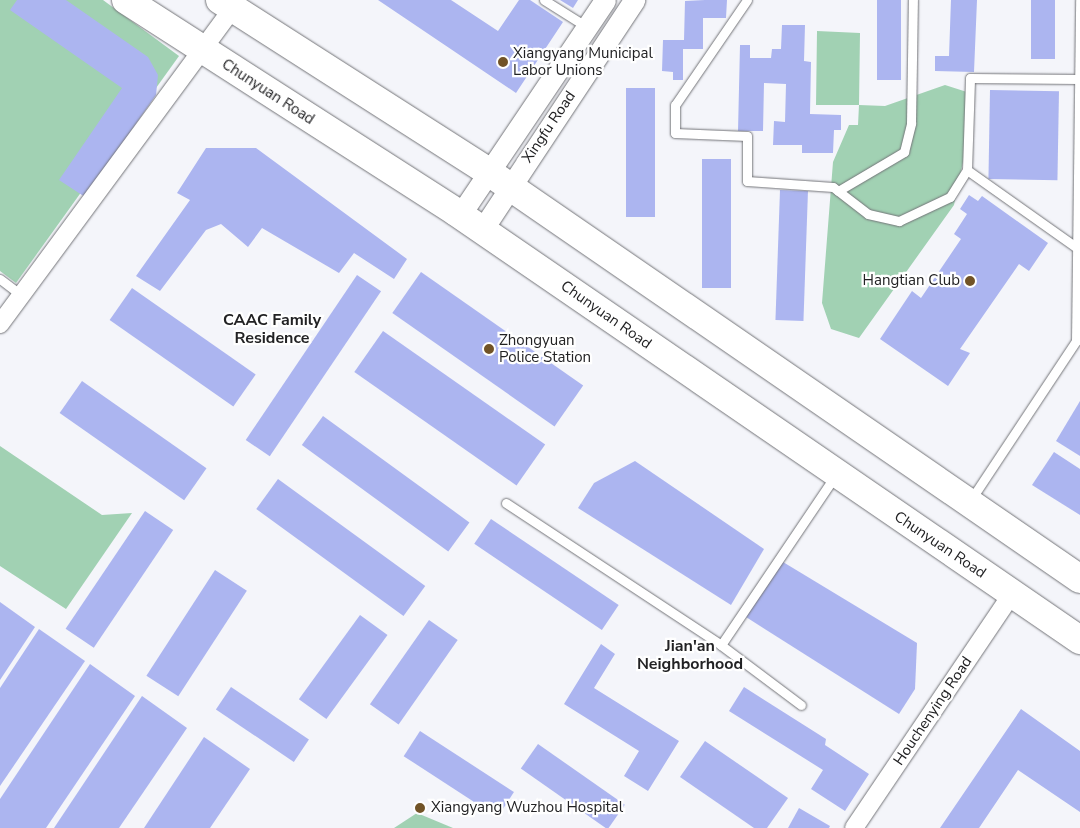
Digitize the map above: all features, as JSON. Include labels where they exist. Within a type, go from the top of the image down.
[{"type":"main road","name":"Chunyuan Road","points":[[126,0],[471,222],[1080,640]]},
{"type":"main road","points":[[226,4],[500,180],[1080,579]]},
{"type":"street","name":"Xingfu Road","points":[[500,180],[605,0]]},
{"type":"street","name":"Xingfu Road","points":[[471,222],[634,0]]},
{"type":"street","points":[[0,324],[20,294],[201,49],[226,4]]},
{"type":"street","name":"Houchenying Road","points":[[854,828],[1012,594]]},
{"type":"lane","points":[[544,0],[587,28]]},
{"type":"lane","points":[[747,0],[675,105],[675,133],[747,136],[747,181],[838,191],[868,214],[899,221],[950,197],[967,170],[970,78],[1079,80]]},
{"type":"lane","points":[[838,191],[904,152],[911,123],[913,0]]},
{"type":"lane","points":[[968,503],[1078,340],[1077,248],[1080,0]]},
{"type":"lane","points":[[967,170],[1077,248]]},
{"type":"lane","points":[[0,279],[20,294]]},
{"type":"lane","points":[[721,645],[836,474]]},
{"type":"lane","points":[[506,503],[721,645],[801,705]]},
{"type":"green space","points":[[0,0],[103,0],[179,56],[16,283],[0,271]]},
{"type":"green space","points":[[817,31],[860,33],[859,105],[816,105]]},
{"type":"green space","points":[[945,85],[970,93],[968,138],[954,205],[859,338],[831,329],[822,303],[833,162],[849,125],[858,125],[859,105],[885,106]]},
{"type":"green space","points":[[0,446],[102,515],[132,513],[66,609],[0,566]]},
{"type":"green space","points":[[417,813],[453,828],[394,828]]},
{"type":"building","points":[[17,0],[66,0],[148,57],[158,75],[156,95],[85,197],[59,180],[122,88],[10,10]]},
{"type":"building","name":"Xiangyang Municipal Labor Unions","points":[[378,0],[451,0],[498,31],[519,0],[530,0],[563,22],[516,93]]},
{"type":"building","points":[[560,0],[578,0],[573,8]]},
{"type":"building","points":[[727,0],[726,18],[703,18],[703,49],[683,49],[683,80],[673,80],[673,72],[662,71],[663,40],[684,40],[685,1]]},
{"type":"building","points":[[877,0],[901,0],[901,80],[877,80]]},
{"type":"building","points":[[951,0],[977,0],[974,72],[935,71],[935,56],[949,56]]},
{"type":"building","points":[[1031,0],[1055,0],[1055,59],[1031,59]]},
{"type":"building","points":[[782,25],[805,25],[804,61],[811,62],[810,114],[841,115],[841,130],[834,130],[833,153],[802,153],[802,145],[773,145],[774,121],[785,122],[786,84],[764,83],[763,131],[738,131],[740,45],[750,45],[750,58],[771,58],[772,49],[781,49]]},
{"type":"building","points":[[626,88],[655,88],[655,217],[626,217]]},
{"type":"building","points":[[990,90],[1059,91],[1057,180],[988,179]]},
{"type":"building","points":[[206,148],[256,148],[407,259],[394,279],[354,253],[339,273],[262,228],[248,247],[221,224],[206,230],[160,291],[136,276],[190,200],[177,193]]},
{"type":"building","points":[[702,159],[731,159],[731,288],[702,288]]},
{"type":"building","points":[[780,190],[808,191],[803,321],[775,320]]},
{"type":"building","name":"Hangtian Club","points":[[969,195],[978,201],[982,196],[1048,243],[1029,271],[1019,264],[960,349],[970,353],[948,386],[880,339],[912,291],[921,298],[961,239],[954,234],[967,214],[960,209]]},
{"type":"building","name":"Zhongyuan Police Station","points":[[421,272],[583,386],[555,427],[392,313]]},
{"type":"building","points":[[357,275],[381,291],[270,456],[246,440]]},
{"type":"building","points":[[132,288],[256,375],[233,407],[110,320]]},
{"type":"building","points":[[383,331],[545,445],[517,486],[354,372]]},
{"type":"building","points":[[82,381],[207,468],[184,500],[60,413]]},
{"type":"building","points":[[1080,401],[1080,456],[1056,441]]},
{"type":"building","points":[[323,416],[469,522],[448,552],[302,445]]},
{"type":"building","points":[[1054,452],[1080,469],[1080,515],[1032,485]]},
{"type":"building","points":[[635,461],[764,549],[731,605],[578,508],[594,483]]},
{"type":"building","points":[[278,479],[425,586],[403,616],[256,509]]},
{"type":"building","points":[[145,511],[173,530],[94,648],[66,629]]},
{"type":"building","points":[[491,519],[619,605],[602,630],[474,544]]},
{"type":"building","points":[[783,562],[917,643],[915,689],[899,714],[746,617]]},
{"type":"building","points":[[215,570],[247,591],[178,696],[146,676]]},
{"type":"building","points":[[0,602],[35,627],[0,680]]},
{"type":"building","points":[[360,615],[388,635],[326,719],[299,699]]},
{"type":"building","points":[[429,620],[458,640],[399,724],[370,704]]},
{"type":"building","points":[[39,629],[85,661],[0,786],[0,688]]},
{"type":"building","points":[[601,644],[615,654],[594,688],[679,741],[648,791],[624,776],[639,751],[564,704]]},
{"type":"building","points":[[90,664],[135,696],[46,828],[0,828],[0,799]]},
{"type":"building","points":[[231,687],[309,740],[294,762],[216,709]]},
{"type":"building","points":[[744,687],[826,739],[825,745],[869,774],[845,811],[811,789],[823,770],[729,711]]},
{"type":"building","points":[[142,696],[187,728],[119,828],[54,828]]},
{"type":"building","points":[[1021,709],[1080,751],[1080,812],[1018,770],[979,828],[940,828]]},
{"type":"building","points":[[420,731],[514,792],[498,817],[404,756]]},
{"type":"building","points":[[204,737],[250,769],[210,828],[144,828]]},
{"type":"building","points":[[705,741],[788,798],[767,828],[754,828],[680,777]]},
{"type":"building","points":[[538,744],[625,805],[609,828],[606,828],[521,769]]},
{"type":"building","points":[[799,808],[830,826],[829,828],[788,828]]},
{"type":"place","name":"Xiangyang Municipal Labor Unions","points":[[503,62]]},
{"type":"place","name":"Hangtian Club","points":[[970,281]]},
{"type":"place","name":"Zhongyuan Police Station","points":[[489,349]]},
{"type":"place","name":"Xiangyang Wuzhou Hospital","points":[[420,808]]},
{"type":"district","name":"CAAC Family Residence","points":[[272,329]]},
{"type":"district","name":"Jian'an Neighborhood","points":[[690,655]]}]
